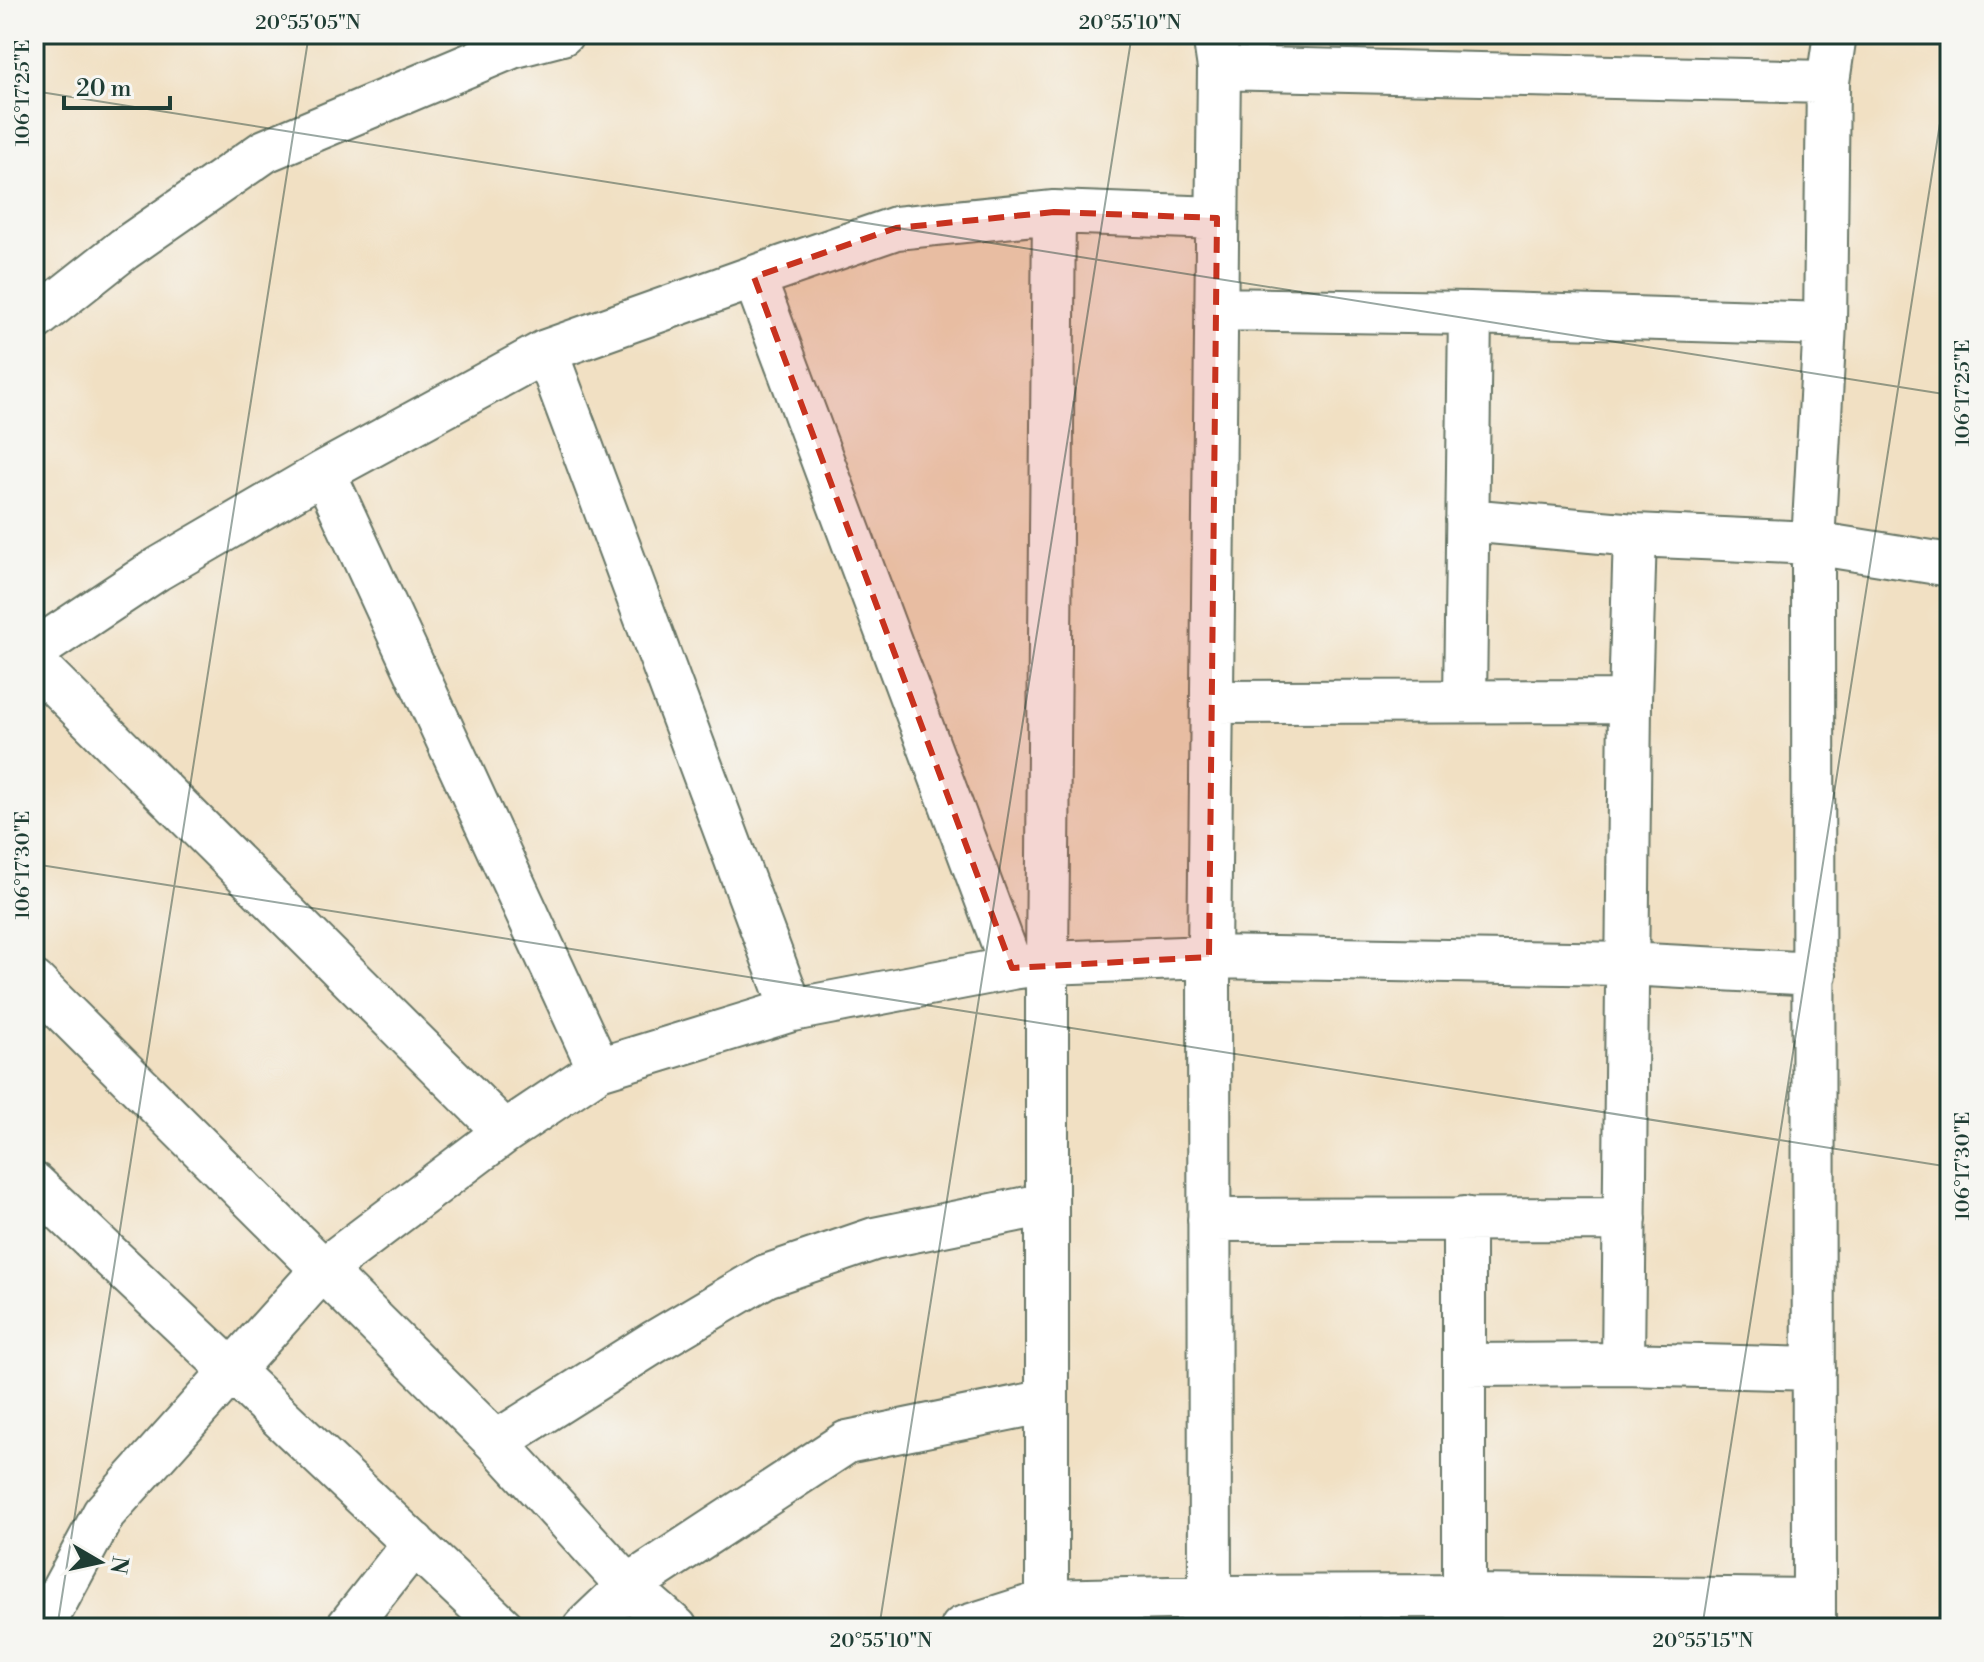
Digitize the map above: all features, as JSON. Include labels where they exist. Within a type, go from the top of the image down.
[{"type":"street","points":[[34,320],[124,249],[265,151],[512,47],[562,34]]},
{"type":"street","points":[[962,1628],[1047,1601],[1210,1612],[1464,1596],[1814,1614],[1813,543],[1825,324],[1828,82],[1835,34]]},
{"type":"street","points":[[1210,1612],[1209,957],[1216,51],[1828,82]]},
{"type":"street","points":[[34,651],[156,570],[324,472],[546,351],[896,228],[1054,212],[1217,218]]},
{"type":"street","points":[[1047,1601],[1047,1204],[1030,965],[1054,212]]},
{"type":"street","points":[[754,277],[1030,965]]},
{"type":"street","points":[[1216,309],[1825,324]]},
{"type":"street","points":[[1465,701],[1470,313]]},
{"type":"street","points":[[546,351],[792,1010]]},
{"type":"street","points":[[324,472],[599,1069]]},
{"type":"street","points":[[1467,520],[1635,535],[1813,543],[1950,565]]},
{"type":"street","points":[[1623,1364],[1630,701],[1635,535]]},
{"type":"street","points":[[34,663],[505,1132]]},
{"type":"street","points":[[1212,702],[1630,701]]},
{"type":"street","points":[[42,1628],[104,1513],[322,1270],[505,1132],[599,1069],[792,1010],[1030,965],[1209,957],[1627,964],[1815,974]]},
{"type":"street","points":[[34,982],[496,1442],[628,1586],[676,1628]]},
{"type":"street","points":[[34,1184],[503,1628]]},
{"type":"street","points":[[496,1442],[766,1276],[874,1239],[1047,1204]]},
{"type":"street","points":[[1464,1218],[1464,1596]]},
{"type":"street","points":[[1209,1220],[1625,1219]]},
{"type":"street","points":[[1464,1365],[1623,1364],[1814,1369]]},
{"type":"street","points":[[584,1628],[628,1586],[847,1442],[1047,1401]]},
{"type":"street","points":[[347,1628],[414,1543]]},
{"type":"highlighted area","points":[[1054,212],[1217,218],[1209,957],[1012,968],[754,277],[896,228]]}]
